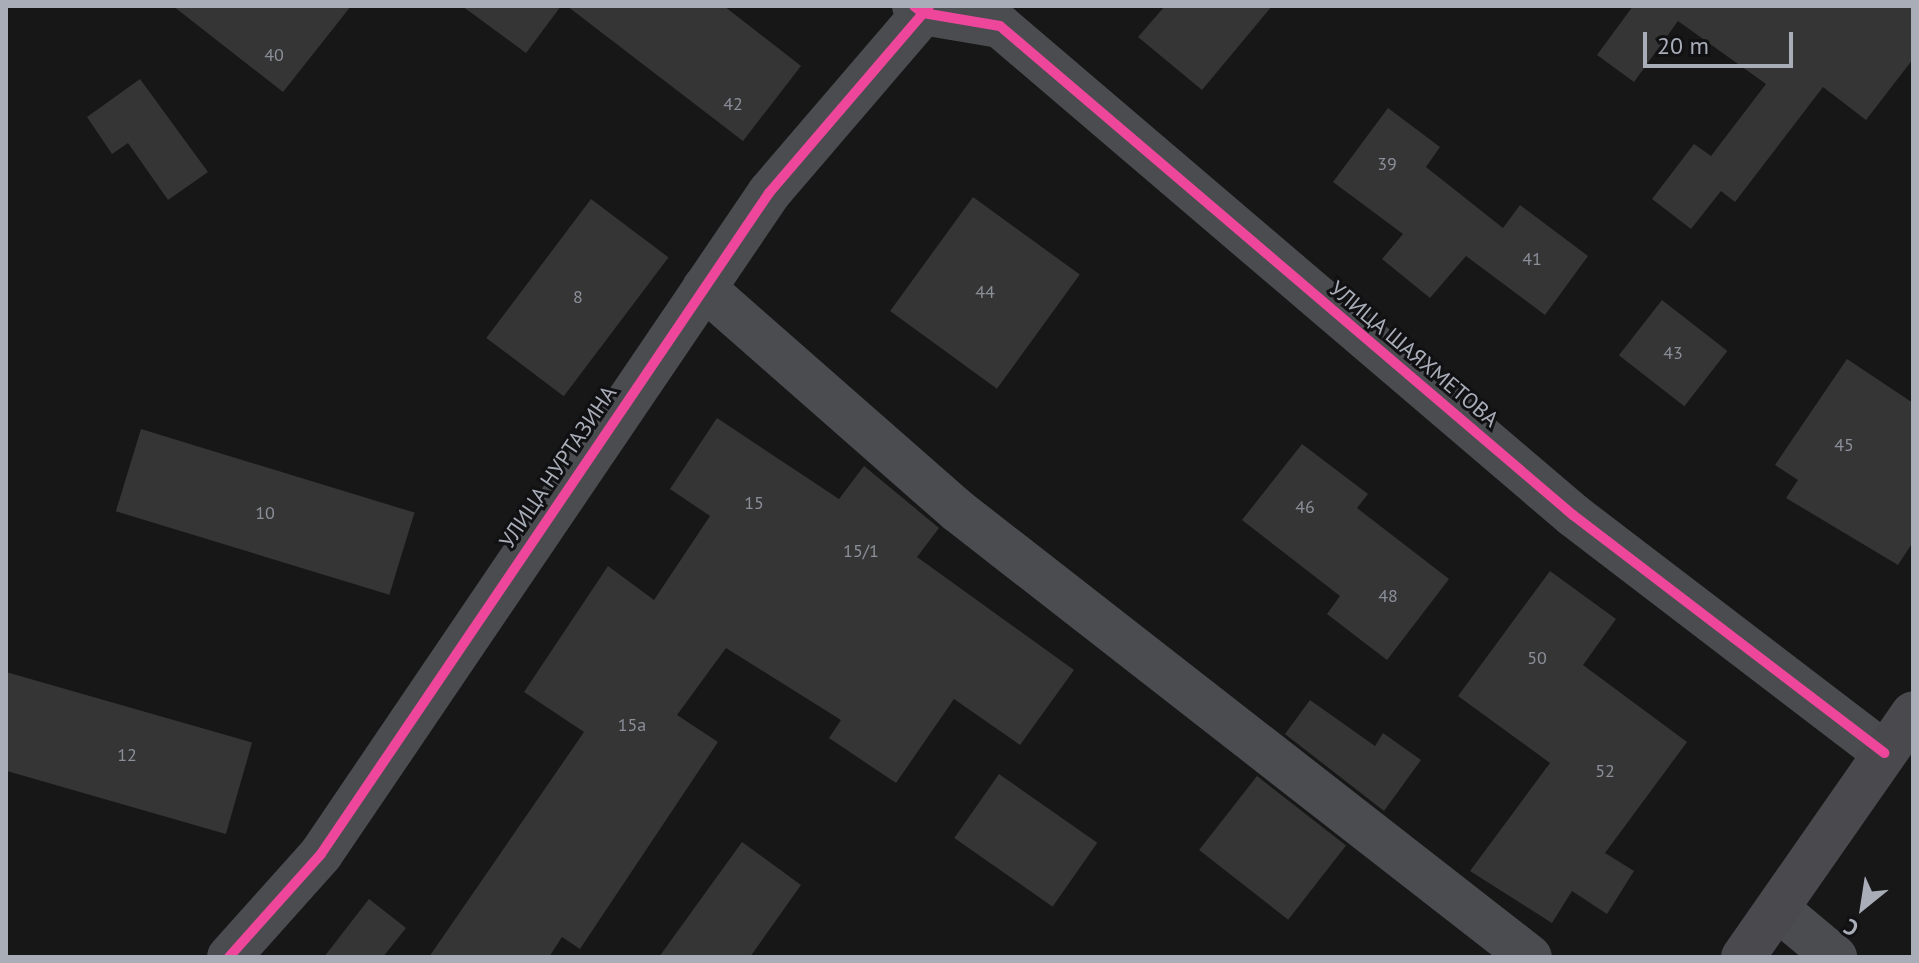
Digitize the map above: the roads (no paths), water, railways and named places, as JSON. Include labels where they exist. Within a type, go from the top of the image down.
[{"type":"main road","points":[[1743,957],[1780,911],[1913,713]]},
{"type":"street","name":"УЛИЦА НУРТАЗИНА","points":[[229,957],[321,854],[769,193],[922,8]]},
{"type":"street","name":"УЛИЦА ШАЯХМЕТОВА","points":[[922,8],[1000,26],[1573,515],[1884,753]]},
{"type":"street","points":[[704,288],[958,511],[1530,957]]},
{"type":"street","points":[[1780,911],[1835,957]]}]
